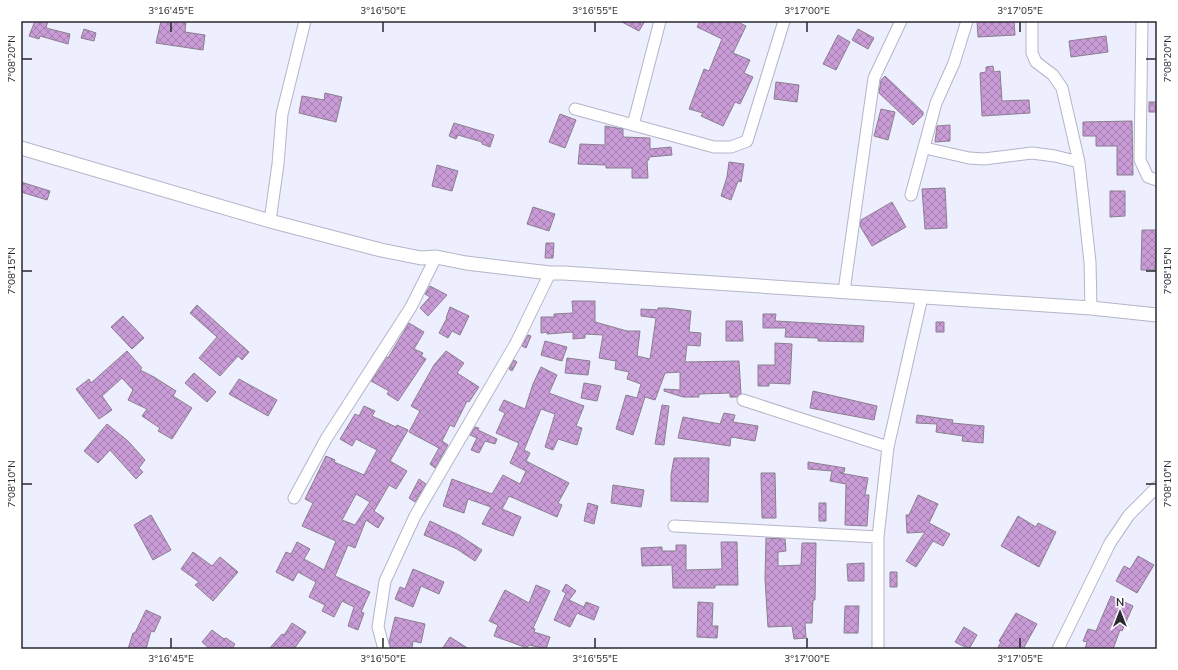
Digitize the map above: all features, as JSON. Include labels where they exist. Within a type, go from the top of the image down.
[{"type":"main road","points":[[21,148],[270,221],[381,250],[421,258],[436,257],[466,263],[550,273],[1091,308],[1157,315]]},
{"type":"street","points":[[270,221],[278,164],[282,114],[305,21]]},
{"type":"street","points":[[633,125],[660,21]]},
{"type":"street","points":[[575,109],[714,147],[731,147],[747,140],[784,21]]},
{"type":"street","points":[[844,291],[874,78],[901,21]]},
{"type":"street","points":[[912,195],[936,103],[954,63],[967,21]]},
{"type":"street","points":[[1032,21],[1032,53],[1036,62],[1053,75],[1062,88],[1079,162],[1090,262],[1091,308]]},
{"type":"street","points":[[1142,21],[1140,160],[1148,177],[1157,180]]},
{"type":"street","points":[[925,148],[969,158],[984,159],[1032,153],[1055,156],[1079,162]]},
{"type":"street","points":[[294,498],[326,440],[411,307],[436,257]]},
{"type":"street","points":[[384,649],[378,627],[385,581],[415,516],[516,343],[550,273]]},
{"type":"street","points":[[878,649],[878,537],[888,447],[922,297]]},
{"type":"street","points":[[743,400],[888,447]]},
{"type":"street","points":[[1058,649],[1084,593],[1110,543],[1129,515],[1157,487]]},
{"type":"street","points":[[674,526],[878,537]]},
{"type":"building","points":[[35,21],[48,21],[46,28],[70,34],[68,44],[40,36],[39,39],[29,36]]},
{"type":"building","points":[[161,21],[186,21],[185,32],[205,35],[203,50],[156,43]]},
{"type":"building","points":[[620,21],[645,21],[639,31]]},
{"type":"building","points":[[700,21],[736,21],[746,26],[733,53],[750,60],[744,73],[753,77],[740,104],[735,102],[723,126],[701,116],[703,113],[689,109],[704,69],[709,71],[722,39],[697,27]]},
{"type":"building","points":[[977,21],[1014,21],[1015,35],[978,37]]},
{"type":"building","points":[[84,29],[96,33],[94,41],[81,38]]},
{"type":"building","points":[[858,29],[874,38],[868,49],[852,40]]},
{"type":"building","points":[[838,35],[850,42],[836,70],[823,64]]},
{"type":"building","points":[[1106,36],[1108,52],[1071,57],[1069,41]]},
{"type":"building","points":[[993,66],[994,72],[1000,71],[1002,101],[1029,100],[1030,113],[982,116],[980,73],[986,72],[986,67]]},
{"type":"building","points":[[885,76],[923,112],[923,115],[913,125],[879,93],[881,80]]},
{"type":"building","points":[[776,82],[799,85],[797,102],[774,99]]},
{"type":"building","points":[[325,93],[342,97],[336,122],[299,113],[302,96],[324,100]]},
{"type":"building","points":[[1149,102],[1157,102],[1157,112],[1149,112]]},
{"type":"building","points":[[881,109],[895,112],[888,140],[874,136]]},
{"type":"building","points":[[560,114],[576,120],[565,148],[549,142]]},
{"type":"building","points":[[1132,121],[1133,175],[1117,175],[1117,146],[1096,146],[1096,136],[1083,136],[1083,122]]},
{"type":"building","points":[[454,123],[494,135],[490,147],[482,144],[482,142],[458,135],[456,139],[449,136]]},
{"type":"building","points":[[950,125],[950,141],[935,142],[937,126]]},
{"type":"building","points":[[605,126],[623,129],[623,137],[650,138],[650,149],[671,147],[672,155],[649,157],[649,160],[647,160],[648,178],[632,178],[632,168],[606,168],[606,165],[578,164],[580,144],[605,145]]},
{"type":"building","points":[[729,162],[744,164],[741,182],[738,181],[731,200],[721,196],[727,177]]},
{"type":"building","points":[[437,165],[458,171],[452,191],[432,186]]},
{"type":"building","points":[[21,182],[50,191],[47,200],[21,192]]},
{"type":"building","points":[[945,188],[947,228],[925,229],[922,189]]},
{"type":"building","points":[[1110,191],[1125,191],[1125,216],[1110,217]]},
{"type":"building","points":[[892,202],[906,227],[872,246],[860,226],[861,220]]},
{"type":"building","points":[[533,207],[555,214],[549,231],[527,224]]},
{"type":"building","points":[[1142,230],[1157,230],[1155,270],[1141,270]]},
{"type":"building","points":[[546,243],[554,243],[553,258],[545,258]]},
{"type":"building","points":[[430,286],[447,295],[428,316],[420,308],[430,297],[425,294]]},
{"type":"building","points":[[572,301],[595,301],[595,322],[627,331],[640,331],[637,356],[650,359],[656,318],[641,316],[641,309],[658,310],[658,308],[667,308],[691,311],[689,332],[701,333],[700,346],[687,345],[685,362],[739,361],[741,394],[737,397],[730,397],[730,393],[699,394],[699,397],[683,397],[664,391],[664,389],[680,390],[680,372],[665,373],[655,400],[645,397],[633,435],[616,429],[626,395],[637,398],[641,384],[627,379],[629,372],[615,369],[616,361],[599,358],[603,335],[585,334],[585,338],[573,339],[573,332],[541,333],[541,317],[554,317],[554,314],[573,313]]},
{"type":"building","points":[[197,305],[249,352],[242,360],[238,356],[220,376],[199,358],[217,337],[190,313]]},
{"type":"building","points":[[450,307],[469,316],[460,335],[452,331],[448,338],[439,333],[447,318]]},
{"type":"building","points":[[763,314],[776,314],[775,321],[864,326],[863,342],[818,341],[818,338],[785,337],[786,328],[763,328]]},
{"type":"building","points":[[123,316],[144,338],[132,349],[111,327]]},
{"type":"building","points":[[726,321],[742,321],[743,341],[726,341]]},
{"type":"building","points":[[936,322],[944,322],[944,332],[936,332]]},
{"type":"building","points":[[409,323],[424,332],[414,349],[423,353],[421,356],[426,359],[398,401],[387,394],[389,391],[371,381],[387,357],[388,358]]},
{"type":"building","points":[[528,335],[531,336],[526,348],[522,346]]},
{"type":"building","points":[[545,341],[567,347],[562,361],[541,355]]},
{"type":"building","points":[[775,343],[792,344],[790,384],[769,383],[769,386],[758,386],[758,365],[775,365]]},
{"type":"building","points":[[127,351],[142,368],[140,370],[176,391],[173,396],[192,408],[172,439],[158,431],[160,428],[142,416],[147,409],[128,400],[133,390],[122,378],[102,396],[112,410],[99,419],[76,389],[89,379],[91,383]]},
{"type":"building","points":[[446,351],[464,363],[457,373],[479,387],[469,402],[467,401],[454,427],[450,425],[442,441],[448,445],[435,468],[430,464],[439,448],[409,432],[420,411],[411,406],[434,365]]},
{"type":"building","points":[[567,358],[590,361],[588,375],[565,373]]},
{"type":"building","points":[[514,360],[517,362],[512,371],[509,369]]},
{"type":"building","points":[[541,367],[557,375],[549,393],[584,406],[576,426],[582,428],[577,445],[558,439],[553,450],[545,447],[555,414],[541,409],[524,450],[530,453],[526,461],[569,483],[558,503],[562,505],[557,517],[509,496],[502,509],[521,517],[513,536],[482,524],[491,507],[468,499],[464,513],[443,506],[452,479],[492,494],[503,475],[520,484],[526,471],[510,463],[519,443],[496,433],[505,413],[499,410],[504,400],[525,409],[533,384]]},
{"type":"building","points":[[194,373],[216,392],[207,402],[185,383]]},
{"type":"building","points":[[239,379],[277,400],[268,416],[229,394]]},
{"type":"building","points":[[584,383],[601,386],[597,401],[581,398]]},
{"type":"building","points":[[813,391],[877,406],[874,420],[810,408]]},
{"type":"building","points":[[662,405],[669,406],[664,445],[655,444]]},
{"type":"building","points":[[364,406],[375,411],[372,416],[396,427],[397,425],[408,430],[390,461],[407,471],[396,489],[389,485],[374,511],[384,518],[378,528],[366,520],[355,548],[348,545],[335,576],[370,592],[361,612],[364,613],[358,630],[348,626],[354,607],[342,601],[334,617],[322,611],[325,605],[309,597],[316,582],[298,572],[293,581],[276,572],[286,552],[291,554],[297,542],[310,549],[304,559],[324,570],[336,541],[302,526],[313,503],[305,499],[326,456],[335,460],[334,462],[364,475],[377,450],[356,439],[352,446],[340,439],[355,414],[359,416]],"holes":[[[356,494],[370,502],[355,525],[342,520]]]},
{"type":"building","points":[[724,413],[735,415],[733,422],[758,426],[755,441],[731,437],[730,446],[678,438],[683,417],[720,424]]},
{"type":"building","points":[[917,415],[953,420],[952,423],[984,426],[983,443],[962,441],[963,436],[936,432],[937,424],[916,423]]},
{"type":"building","points":[[107,424],[128,441],[145,460],[139,468],[143,472],[136,479],[110,450],[98,463],[84,451]]},
{"type":"building","points":[[475,427],[497,439],[495,444],[485,441],[479,453],[471,450],[477,438],[470,435]]},
{"type":"building","points":[[674,458],[709,458],[708,502],[671,501],[671,475]]},
{"type":"building","points":[[808,462],[845,468],[844,472],[840,473],[868,478],[865,495],[869,495],[867,526],[845,525],[846,484],[830,481],[832,471],[808,469]]},
{"type":"building","points":[[761,473],[775,473],[776,518],[762,518]]},
{"type":"building","points":[[419,479],[426,484],[415,502],[409,498]]},
{"type":"building","points":[[613,485],[644,490],[641,507],[611,503]]},
{"type":"building","points":[[918,495],[938,504],[929,523],[950,534],[943,546],[933,541],[916,567],[906,561],[925,532],[907,533],[906,515],[909,515]]},
{"type":"building","points":[[588,503],[598,506],[594,524],[584,521]]},
{"type":"building","points":[[819,503],[826,503],[826,521],[819,521]]},
{"type":"building","points":[[151,515],[171,550],[153,560],[134,525]]},
{"type":"building","points":[[1018,516],[1036,527],[1038,523],[1056,532],[1039,567],[1001,546]]},
{"type":"building","points":[[430,521],[459,535],[482,550],[475,561],[457,549],[424,535]]},
{"type":"building","points":[[766,538],[785,539],[786,551],[778,552],[778,566],[801,565],[802,543],[816,543],[815,600],[813,600],[812,623],[805,623],[806,638],[794,639],[792,626],[768,627],[765,579]]},
{"type":"building","points":[[721,542],[737,542],[738,585],[715,585],[715,588],[673,588],[672,565],[642,566],[641,548],[662,547],[662,551],[676,551],[676,545],[686,545],[686,570],[722,569]]},
{"type":"building","points":[[193,552],[212,566],[220,557],[238,572],[213,601],[195,585],[199,582],[181,569]]},
{"type":"building","points":[[1138,556],[1154,565],[1137,593],[1116,581],[1124,566],[1130,569]]},
{"type":"building","points":[[864,563],[864,581],[848,581],[847,564]]},
{"type":"building","points":[[413,569],[444,582],[439,594],[421,586],[413,607],[395,599],[400,587],[405,589]]},
{"type":"building","points":[[890,572],[897,572],[897,587],[890,587]]},
{"type":"building","points":[[566,584],[576,591],[569,600],[584,607],[586,602],[599,607],[594,620],[577,613],[570,627],[554,620],[566,593],[562,591]]},
{"type":"building","points":[[536,585],[550,591],[533,628],[535,629],[534,632],[550,637],[546,649],[529,645],[527,648],[494,636],[498,625],[489,621],[505,590],[529,603]]},
{"type":"building","points":[[1111,596],[1133,606],[1122,631],[1120,630],[1113,649],[1085,649],[1087,642],[1083,641],[1088,629],[1096,631]]},
{"type":"building","points":[[698,602],[713,603],[712,626],[718,626],[717,638],[697,637]]},
{"type":"building","points":[[845,606],[859,606],[858,633],[844,633]]},
{"type":"building","points":[[146,610],[161,617],[154,632],[151,631],[146,649],[128,649],[133,633],[135,633]]},
{"type":"building","points":[[1016,613],[1037,624],[1023,649],[997,649],[1001,642],[999,641]]},
{"type":"building","points":[[395,617],[425,624],[421,643],[413,641],[412,649],[391,649],[389,642]]},
{"type":"building","points":[[292,623],[306,632],[294,649],[269,649],[282,634],[284,635]]},
{"type":"building","points":[[964,627],[977,635],[969,649],[955,642]]},
{"type":"building","points":[[212,630],[224,639],[226,638],[235,644],[232,649],[210,649],[202,642]]},
{"type":"building","points":[[450,637],[469,649],[442,649]]}]
